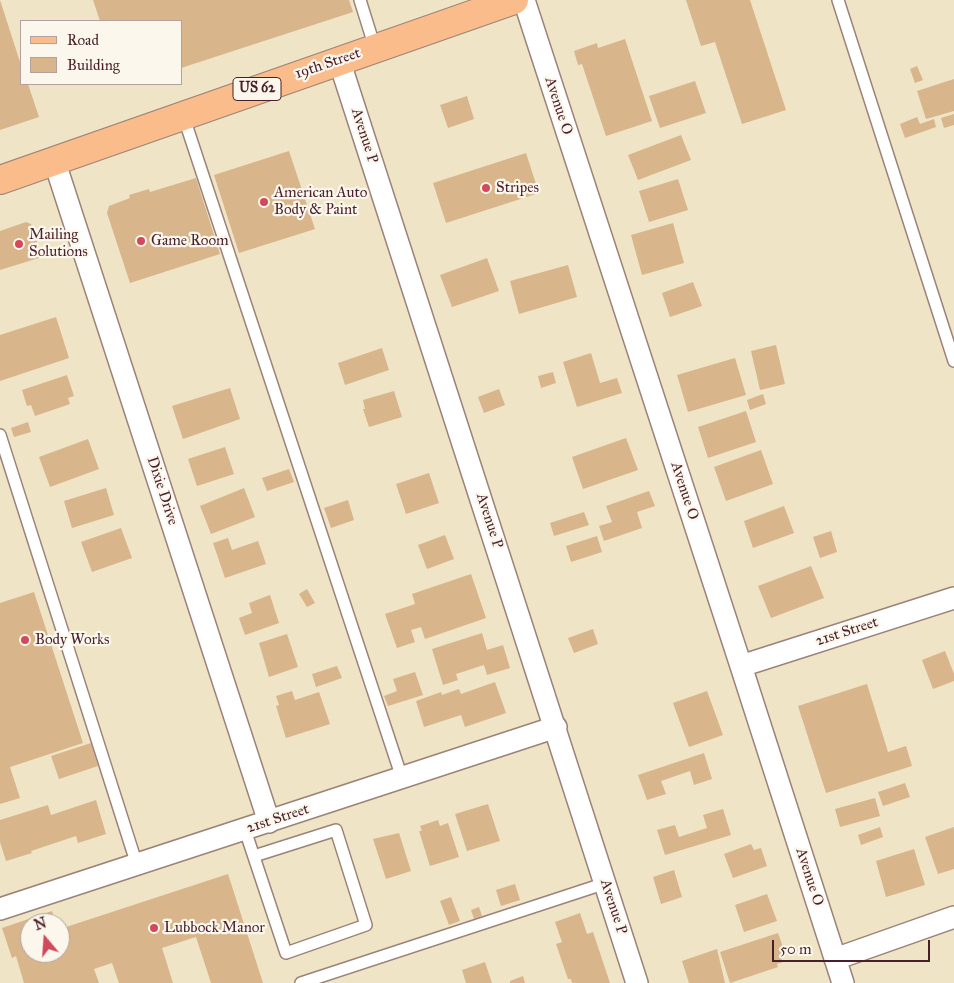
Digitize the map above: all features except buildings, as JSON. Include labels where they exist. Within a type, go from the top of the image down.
[{"type":"main road","name":"19th Street","points":[[0,180],[514,0]]},
{"type":"street","name":"Avenue O","points":[[524,0],[843,983]]},
{"type":"street","name":"Avenue P","points":[[339,60],[637,983]]},
{"type":"street","name":"Dixie Drive","points":[[54,160],[269,822]]},
{"type":"street","name":"21st Street","points":[[741,666],[954,598]]},
{"type":"street","name":"21st Street","points":[[0,909],[556,728]]},
{"type":"street","points":[[835,959],[954,917]]},
{"type":"lane","points":[[360,0],[375,48]]},
{"type":"lane","points":[[838,0],[954,361]]},
{"type":"lane","points":[[183,115],[402,778]]},
{"type":"lane","points":[[0,435],[137,865]]},
{"type":"lane","points":[[245,830],[286,952],[366,925],[336,830],[254,856]]},
{"type":"lane","points":[[301,983],[606,884]]},
{"type":"place","name":"Stripes","points":[[486,188]]},
{"type":"place","name":"American Auto Body & Paint","points":[[264,202]]},
{"type":"place","name":"Game Room","points":[[141,241]]},
{"type":"place","name":"Mailing Solutions","points":[[19,244]]},
{"type":"place","name":"Body Works","points":[[25,640]]},
{"type":"place","name":"Lubbock Manor","points":[[154,928]]}]
